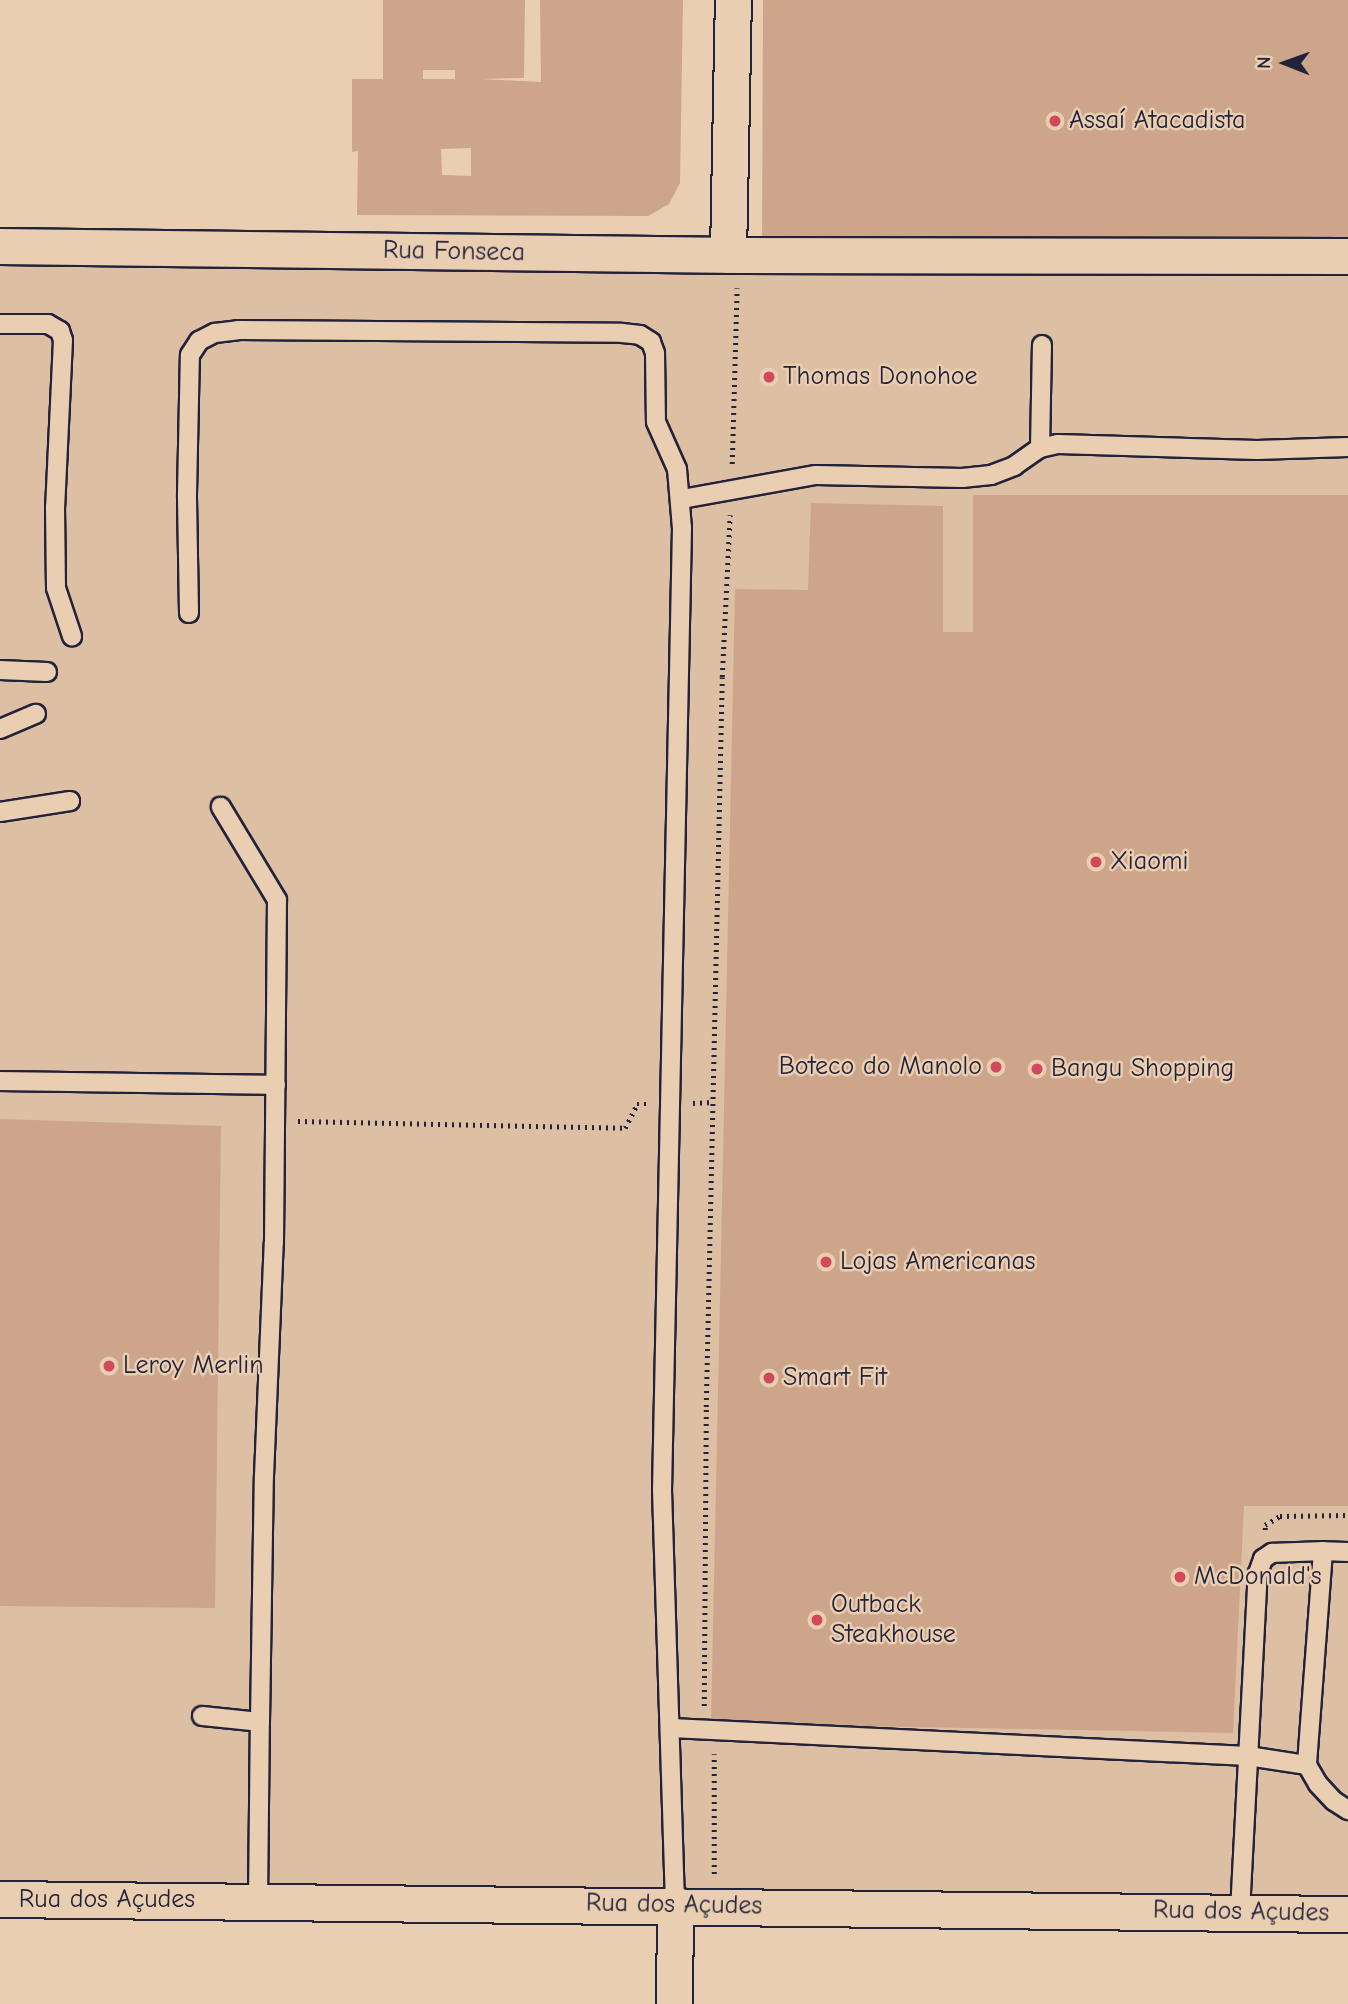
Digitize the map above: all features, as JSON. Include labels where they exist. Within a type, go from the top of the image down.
[{"type":"street","points":[[733,0],[733,255]]},
{"type":"street","name":"Rua Fonseca","points":[[0,246],[733,255],[1348,256]]},
{"type":"street","name":"Rua dos Açudes","points":[[0,1899],[675,1904],[1348,1914]]},
{"type":"street","points":[[674,2004],[675,1904]]},
{"type":"lane","points":[[0,324],[48,324],[60,331],[63,340],[55,507],[56,588],[72,636]]},
{"type":"lane","points":[[189,613],[187,495],[190,355],[199,341],[215,333],[238,330],[640,335],[651,342],[655,354],[656,422],[677,469],[682,499],[662,1490],[675,1904]]},
{"type":"lane","points":[[1040,448],[1041,345]]},
{"type":"lane","points":[[682,499],[816,475],[962,478],[991,475],[1014,466],[1040,448],[1058,444],[1257,450],[1348,447]]},
{"type":"lane","points":[[0,670],[47,672]]},
{"type":"lane","points":[[0,729],[36,715]]},
{"type":"lane","points":[[0,812],[70,800]]},
{"type":"lane","points":[[221,807],[277,900],[276,1120],[260,1722],[258,1901]]},
{"type":"lane","points":[[0,1081],[276,1085]]},
{"type":"lane","points":[[1240,1912],[1258,1573],[1263,1559],[1284,1550],[1348,1552]]},
{"type":"lane","points":[[1323,1551],[1307,1765],[1318,1784],[1334,1801],[1348,1810]]},
{"type":"lane","points":[[202,1716],[260,1722]]},
{"type":"lane","points":[[671,1728],[1248,1756],[1307,1765]]},
{"type":"path","points":[[713,1905],[714,1730],[704,1714],[702,1632],[722,677],[731,489],[733,255]]},
{"type":"path","points":[[276,1120],[625,1128],[637,1104],[713,1102]]},
{"type":"shaded area","points":[[0,265],[1348,270],[1348,1901],[0,1880]]},
{"type":"building","points":[[383,0],[525,0],[524,78],[481,79],[541,82],[540,0],[683,0],[680,183],[669,204],[648,216],[357,215],[358,151],[352,152],[352,79],[383,79]],"holes":[[[423,70],[455,70],[455,79],[423,79]],[[471,148],[471,176],[442,175],[441,149]]]},
{"type":"building","name":"Assaí Atacadista","points":[[763,0],[1348,0],[1348,248],[762,243]]},
{"type":"building","name":"Bangu Shopping","points":[[973,495],[1348,495],[1348,1506],[1244,1506],[1233,1733],[711,1723],[735,589],[808,590],[811,503],[943,506],[943,632],[973,632]]},
{"type":"building","name":"Leroy Merlin","points":[[0,1119],[221,1126],[215,1608],[0,1606]]},
{"type":"place","name":"Assaí Atacadista","points":[[1055,121]]},
{"type":"place","name":"Thomas Donohoe","points":[[769,377]]},
{"type":"place","name":"Xiaomi","points":[[1096,862]]},
{"type":"place","name":"Boteco do Manolo","points":[[996,1067]]},
{"type":"place","name":"Bangu Shopping","points":[[1037,1069]]},
{"type":"place","name":"Lojas Americanas","points":[[826,1262]]},
{"type":"place","name":"Leroy Merlin","points":[[109,1366]]},
{"type":"place","name":"Smart Fit","points":[[769,1378]]},
{"type":"place","name":"McDonald's","points":[[1180,1577]]},
{"type":"place","name":"Outback Steakhouse","points":[[817,1620]]}]
